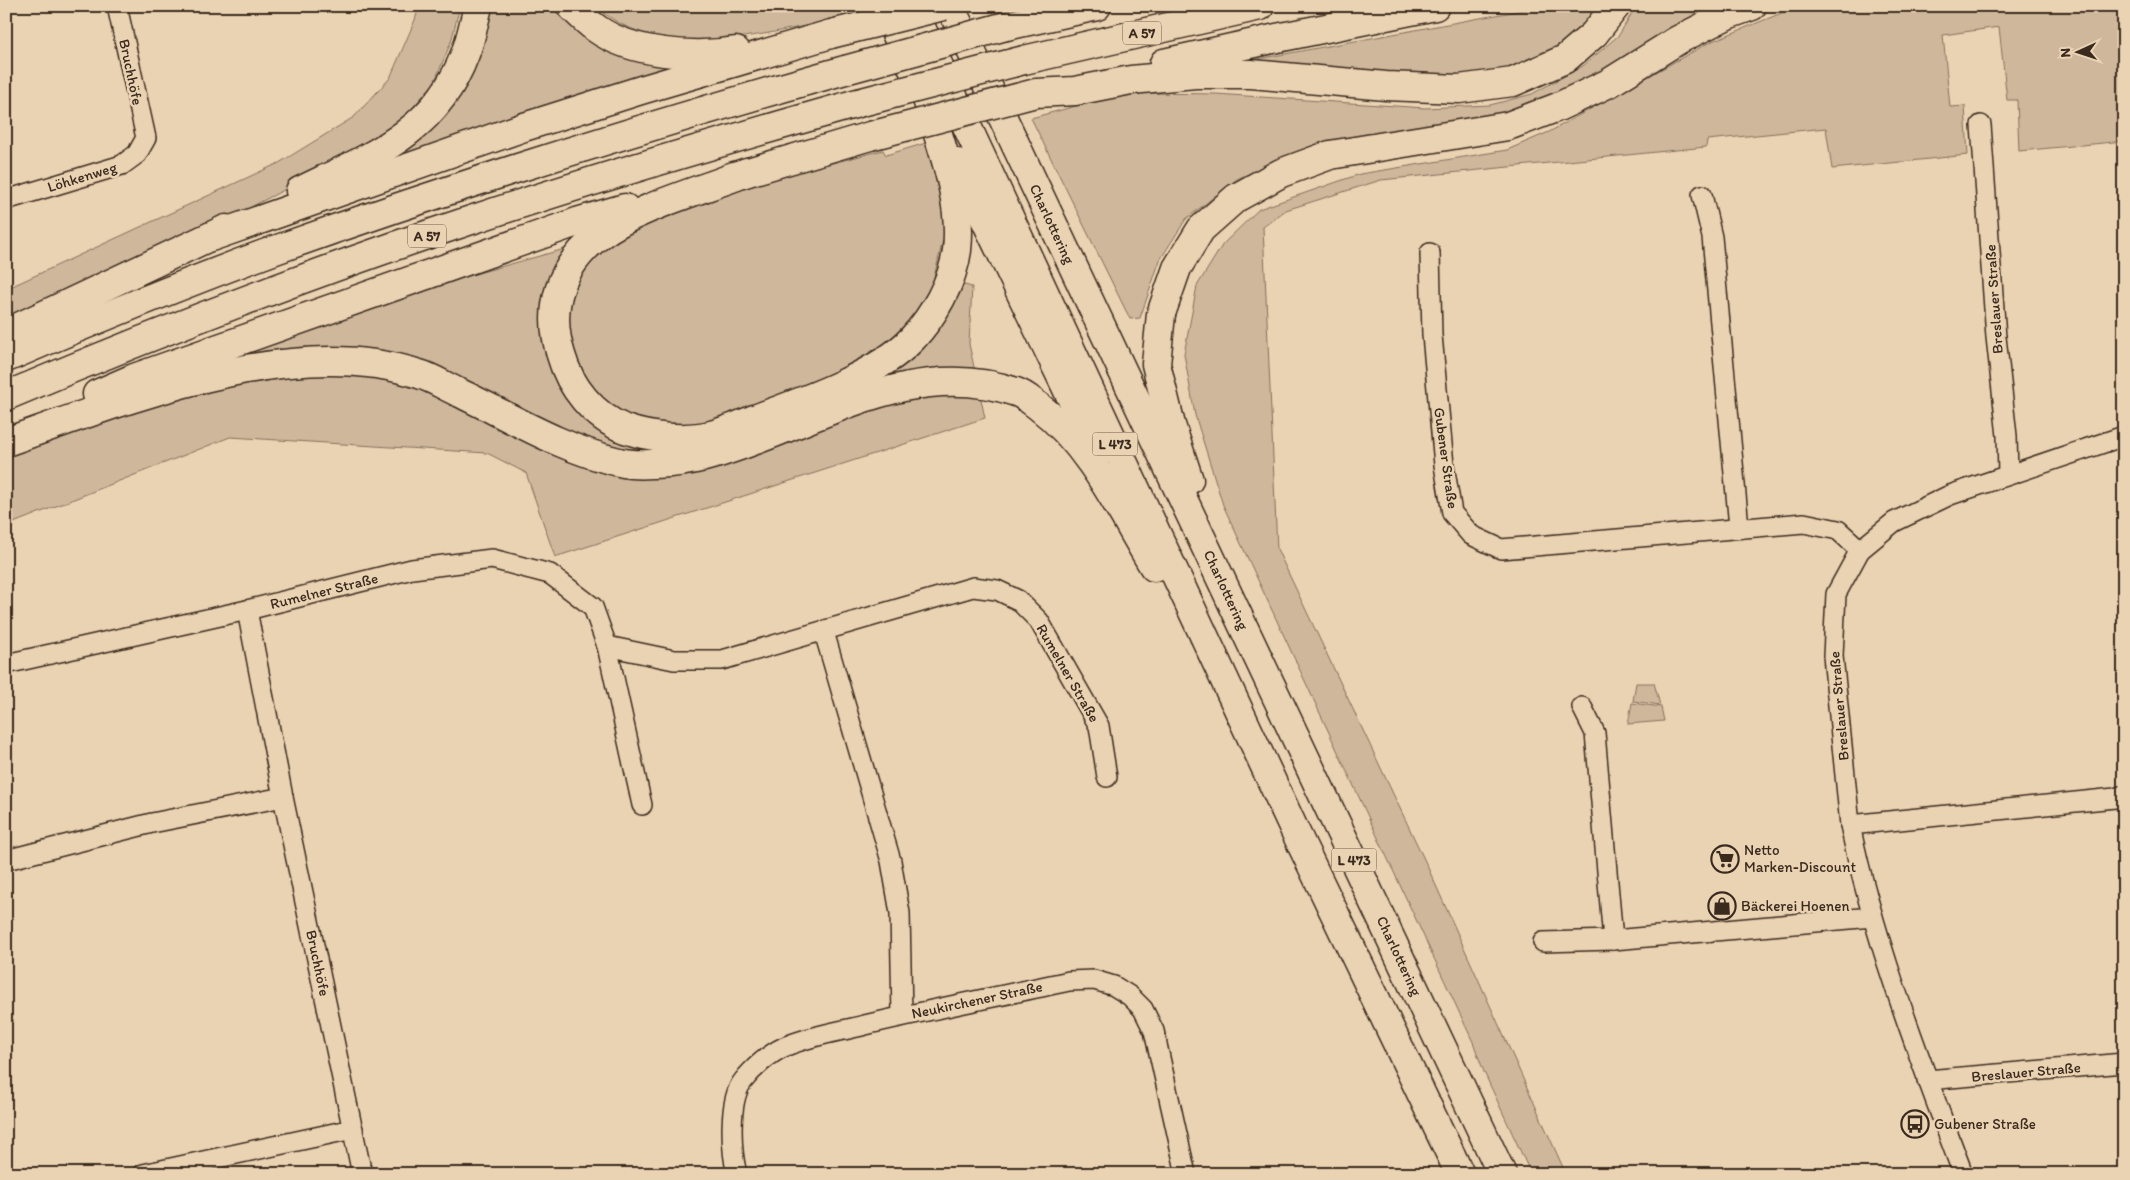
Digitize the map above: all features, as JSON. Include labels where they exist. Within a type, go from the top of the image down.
[{"type":"highway","points":[[6,333],[211,238],[251,215],[386,149],[424,118],[446,93],[465,55],[478,6]]},
{"type":"highway","points":[[571,6],[598,30],[641,49],[682,53],[726,53],[832,34]]},
{"type":"highway","points":[[883,6],[1154,567],[1227,725],[1295,831]]},
{"type":"highway","name":"L 473","points":[[911,6],[1295,831],[1460,1174]]},
{"type":"highway","points":[[211,238],[524,127],[640,90],[832,34],[944,6]]},
{"type":"highway","name":"Charlottering","points":[[950,6],[1502,1174]]},
{"type":"highway","name":"A 57","points":[[6,358],[273,251],[452,189],[678,117],[1006,26],[1097,6]]},
{"type":"highway","name":"A 57","points":[[6,396],[122,347],[468,221],[676,155],[858,103],[1024,60],[1260,6]]},
{"type":"highway","points":[[6,434],[134,378],[577,222],[870,136],[1036,93],[1277,38],[1435,6]]},
{"type":"highway","points":[[1036,93],[1075,91],[1131,80],[1195,74],[1252,74],[1386,86],[1459,89],[1514,82],[1566,59],[1594,34],[1616,6]]},
{"type":"highway","points":[[1222,581],[1171,425],[1156,364],[1161,314],[1177,268],[1201,229],[1236,198],[1280,173],[1330,155],[1508,126],[1558,107],[1592,91],[1678,40],[1727,15],[1752,6]]},
{"type":"highway","points":[[747,172],[638,214],[600,235],[573,263],[557,294],[554,334],[566,373],[588,406],[624,428],[662,438],[710,435],[795,404],[868,371],[911,340],[941,301],[957,252],[958,210],[927,99]]},
{"type":"highway","points":[[6,442],[125,401],[226,374],[292,362],[362,362],[419,374],[537,433],[622,463],[673,462],[726,452],[850,403],[898,387],[942,381],[984,382],[1022,394],[1060,423],[1093,465],[1154,567]]},
{"type":"street","name":"Bruchhöfe","points":[[117,6],[146,138]]},
{"type":"street","name":"Breslauer Straße","points":[[1981,125],[1996,337],[2007,436],[2008,474]]},
{"type":"street","name":"Löhkenweg","points":[[6,200],[122,165],[137,154],[146,138]]},
{"type":"street","points":[[1702,195],[1712,237],[1739,527]]},
{"type":"street","name":"Gubener Straße","points":[[1430,253],[1432,335],[1446,475],[1452,513],[1471,535],[1501,549],[1804,522],[1838,530],[1860,550]]},
{"type":"street","name":"Breslauer Straße","points":[[1963,1174],[1928,1080],[1872,917],[1850,825],[1833,656],[1836,594],[1860,550],[1894,522],[1950,495],[2124,436]]},
{"type":"street","name":"Rumelner Straße","points":[[6,664],[247,610],[412,569],[492,559],[550,574],[593,607],[606,646],[642,805]]},
{"type":"street","name":"Rumelner Straße","points":[[606,646],[674,660],[722,660],[824,632],[973,587],[997,590],[1018,600],[1039,621],[1099,726],[1108,777]]},
{"type":"street","name":"Bruchhöfe","points":[[247,610],[283,797],[362,1174]]},
{"type":"street","points":[[824,632],[892,861],[900,913],[902,1016]]},
{"type":"street","points":[[1582,707],[1595,733],[1613,940]]},
{"type":"street","points":[[1850,825],[2115,798],[2124,795]]},
{"type":"street","points":[[6,860],[152,823],[283,797]]},
{"type":"street","points":[[1543,942],[1613,940],[1872,917]]},
{"type":"street","name":"Neukirchener Straße","points":[[737,1174],[733,1158],[734,1106],[742,1082],[761,1063],[784,1048],[807,1039],[902,1016],[1070,981],[1094,980],[1114,986],[1130,996],[1143,1009],[1154,1032],[1186,1174]]},
{"type":"street","name":"Breslauer Straße","points":[[1928,1080],[2124,1064]]},
{"type":"street","points":[[143,1174],[353,1129]]},
{"type":"shaded area","points":[[419,6],[460,6],[451,42],[434,83],[407,114],[368,147],[239,213],[6,324],[6,289],[279,163],[354,117],[390,78],[415,20]]},
{"type":"shaded area","points":[[487,6],[564,6],[692,63],[398,158],[398,155]]},
{"type":"shaded area","points":[[594,6],[871,7],[843,14],[844,17],[790,29],[731,38],[701,40],[672,39],[645,33],[619,23]]},
{"type":"shaded area","points":[[1545,6],[1604,6],[1579,37],[1490,82],[1220,66]]},
{"type":"shaded area","points":[[1636,6],[1720,6],[1562,98],[1480,122],[1302,150],[1237,179],[1186,219],[1160,260],[1140,318],[1130,319],[1031,118],[1095,101],[1145,93],[1216,94],[1425,108],[1490,105],[1532,94],[1583,66],[1619,35]]},
{"type":"shaded area","points":[[1799,6],[2124,6],[2124,141],[2019,151],[2017,100],[2007,100],[1999,27],[1943,35],[1950,107],[1965,106],[1968,155],[1832,169],[1826,128],[1707,140],[1706,147],[1381,180],[1286,210],[1263,227],[1277,549],[1424,859],[1566,1174],[1531,1174],[1484,1072],[1473,1042],[1223,505],[1195,415],[1184,354],[1197,286],[1223,244],[1259,209],[1360,174],[1507,150],[1549,132],[1710,42]]},
{"type":"shaded area","points":[[926,143],[943,196],[944,236],[934,277],[972,287],[969,344],[985,418],[555,557],[526,473],[487,453],[230,437],[6,526],[6,448],[378,301],[622,233],[736,188],[883,150],[886,155]]},
{"type":"shaded area","points":[[1636,683],[1654,683],[1660,705],[1633,701]]},
{"type":"shaded area","points":[[1632,703],[1661,707],[1664,721],[1628,724]]},
{"type":"place","name":"Netto Marken-Discount","points":[[1725,859]]},
{"type":"place","name":"Bäckerei Hoenen","points":[[1722,906]]},
{"type":"place","name":"Gubener Straße","points":[[1915,1124]]}]
